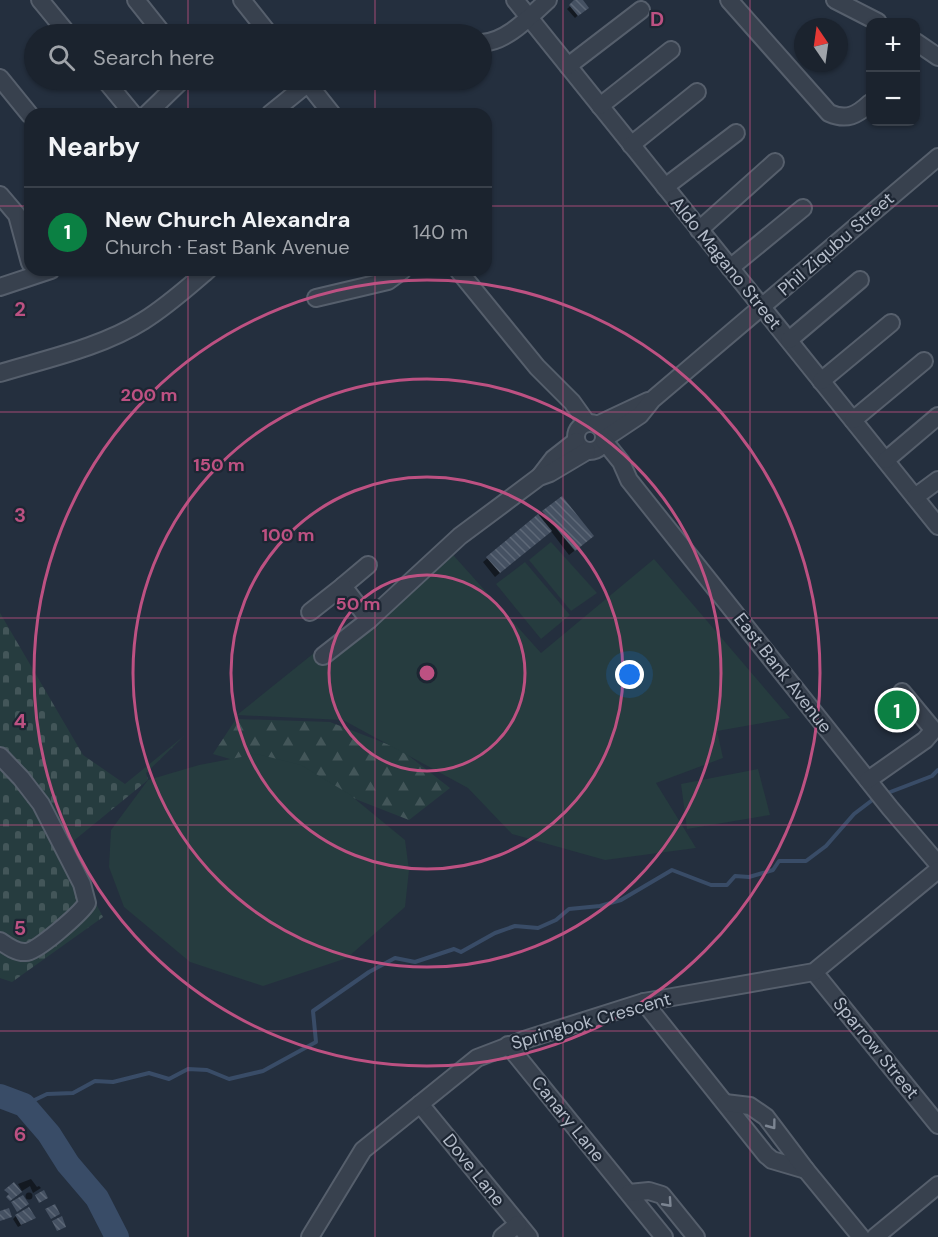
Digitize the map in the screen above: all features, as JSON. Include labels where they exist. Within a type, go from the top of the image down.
[{"type":"street","points":[[40,0],[60,24]]},
{"type":"street","points":[[136,0],[155,24]]},
{"type":"street","points":[[242,0],[261,24]]},
{"type":"street","name":"Aldo Magano Street","points":[[514,0],[938,525]]},
{"type":"street","points":[[492,41],[507,35],[548,0]]},
{"type":"street","points":[[729,0],[828,113],[844,118],[861,112],[866,107]]},
{"type":"street","points":[[835,0],[870,18]]},
{"type":"street","points":[[568,66],[641,10]]},
{"type":"street","points":[[920,49],[938,57]]},
{"type":"street","points":[[600,106],[671,50]]},
{"type":"street","points":[[0,78],[24,108]]},
{"type":"street","points":[[113,90],[128,108]]},
{"type":"street","points":[[153,108],[172,90]]},
{"type":"street","points":[[277,108],[298,90]]},
{"type":"street","points":[[315,90],[328,108]]},
{"type":"street","points":[[632,145],[697,92]]},
{"type":"street","points":[[665,187],[736,133]]},
{"type":"street","name":"Phil Ziqubu Street","points":[[323,656],[369,620],[460,536],[539,477],[550,473],[591,437],[635,406],[652,400],[938,157]]},
{"type":"street","points":[[699,230],[775,162]]},
{"type":"street","points":[[0,195],[23,210]]},
{"type":"street","points":[[730,268],[803,208]]},
{"type":"street","points":[[0,287],[24,274]]},
{"type":"street","points":[[0,373],[128,330],[155,313],[201,276]]},
{"type":"street","points":[[316,297],[388,281],[395,276]]},
{"type":"street","name":"East Bank Avenue","points":[[463,276],[591,437],[621,462],[629,480],[890,808],[938,864]]},
{"type":"street","points":[[789,340],[860,280]]},
{"type":"street","points":[[821,381],[891,323]]},
{"type":"street","points":[[852,420],[924,360]]},
{"type":"street","points":[[886,460],[938,416]]},
{"type":"street","points":[[915,497],[938,480]]},
{"type":"street","points":[[310,612],[368,565]]},
{"type":"street","points":[[343,586],[369,620]]},
{"type":"street","points":[[871,784],[931,733],[931,727],[902,692]]},
{"type":"street","points":[[0,756],[41,804],[82,884],[87,903],[66,925],[32,951],[20,951],[0,941]]},
{"type":"street","name":"Springbok Crescent","points":[[316,1232],[363,1150],[477,1058],[644,1002],[814,972],[938,870]]},
{"type":"street","name":"Sparrow Street","points":[[814,972],[938,1125]]},
{"type":"street","points":[[644,1002],[769,1158],[806,1170]]},
{"type":"street","name":"Canary Lane","points":[[508,1046],[664,1237]]},
{"type":"street","points":[[725,1103],[741,1104],[759,1111],[766,1117],[861,1237]]},
{"type":"street","name":"Dove Lane","points":[[420,1104],[524,1230]]},
{"type":"street","points":[[875,1237],[938,1185]]},
{"type":"street","points":[[629,1192],[649,1191],[662,1195],[696,1237]]},
{"type":"street","points":[[502,1237],[524,1230]]},
{"type":"green space","points":[[551,542],[597,593],[571,611],[529,560]]},
{"type":"green space","points":[[446,547],[541,653],[654,559],[790,718],[717,731],[723,758],[656,783],[696,848],[605,860],[512,834],[468,788],[343,720],[237,715]]},
{"type":"green space","points":[[525,562],[570,615],[541,639],[496,584]]},
{"type":"green space","points":[[0,613],[83,755],[125,784],[184,736],[146,773],[148,780],[66,847],[103,917],[12,982],[0,978]]},
{"type":"green space","points":[[236,719],[330,722],[400,749],[450,788],[409,820],[317,784],[213,754]]},
{"type":"green space","points":[[257,754],[301,765],[349,794],[405,840],[409,870],[405,907],[347,958],[263,986],[190,962],[124,907],[109,867],[111,830],[148,780],[199,765]]},
{"type":"green space","points":[[758,769],[770,815],[687,829],[681,784]]},
{"type":"building","points":[[574,0],[583,0],[589,8],[578,16],[569,5]]},
{"type":"building","points":[[562,496],[594,536],[575,551],[542,511]]},
{"type":"building","points":[[538,514],[552,531],[500,573],[486,557]]},
{"type":"building","points":[[14,1182],[22,1192],[10,1201],[6,1197],[9,1194],[4,1190]]},
{"type":"building","points":[[44,1190],[48,1198],[39,1203],[35,1195]]},
{"type":"building","points":[[23,1195],[29,1204],[17,1212],[11,1202]]},
{"type":"building","points":[[55,1204],[60,1214],[51,1219],[45,1209]]},
{"type":"building","points":[[29,1207],[36,1218],[21,1225],[15,1215]]},
{"type":"building","points":[[9,1208],[12,1217],[0,1221],[0,1211]]},
{"type":"building","points":[[62,1216],[66,1227],[57,1231],[52,1221]]},
{"type":"waterway","points":[[885,794],[932,776],[938,770]]},
{"type":"waterway","points":[[24,1105],[47,1094],[73,1093],[95,1081],[113,1082],[149,1073],[169,1079],[188,1069],[207,1070],[229,1079],[263,1071],[316,1042],[313,1011],[369,972],[395,958],[415,962],[454,949],[461,952],[495,933],[515,926],[538,928],[556,920],[569,909],[600,906],[621,900],[672,870],[711,885],[727,885],[735,876],[749,877],[773,870],[779,861],[806,861],[826,846],[854,814],[875,798]]},
{"type":"waterway","points":[[0,1096],[24,1105],[49,1134],[68,1164],[97,1198],[117,1237]]},
{"type":"place","name":"New Church Alexandra","points":[[897,710]]}]
